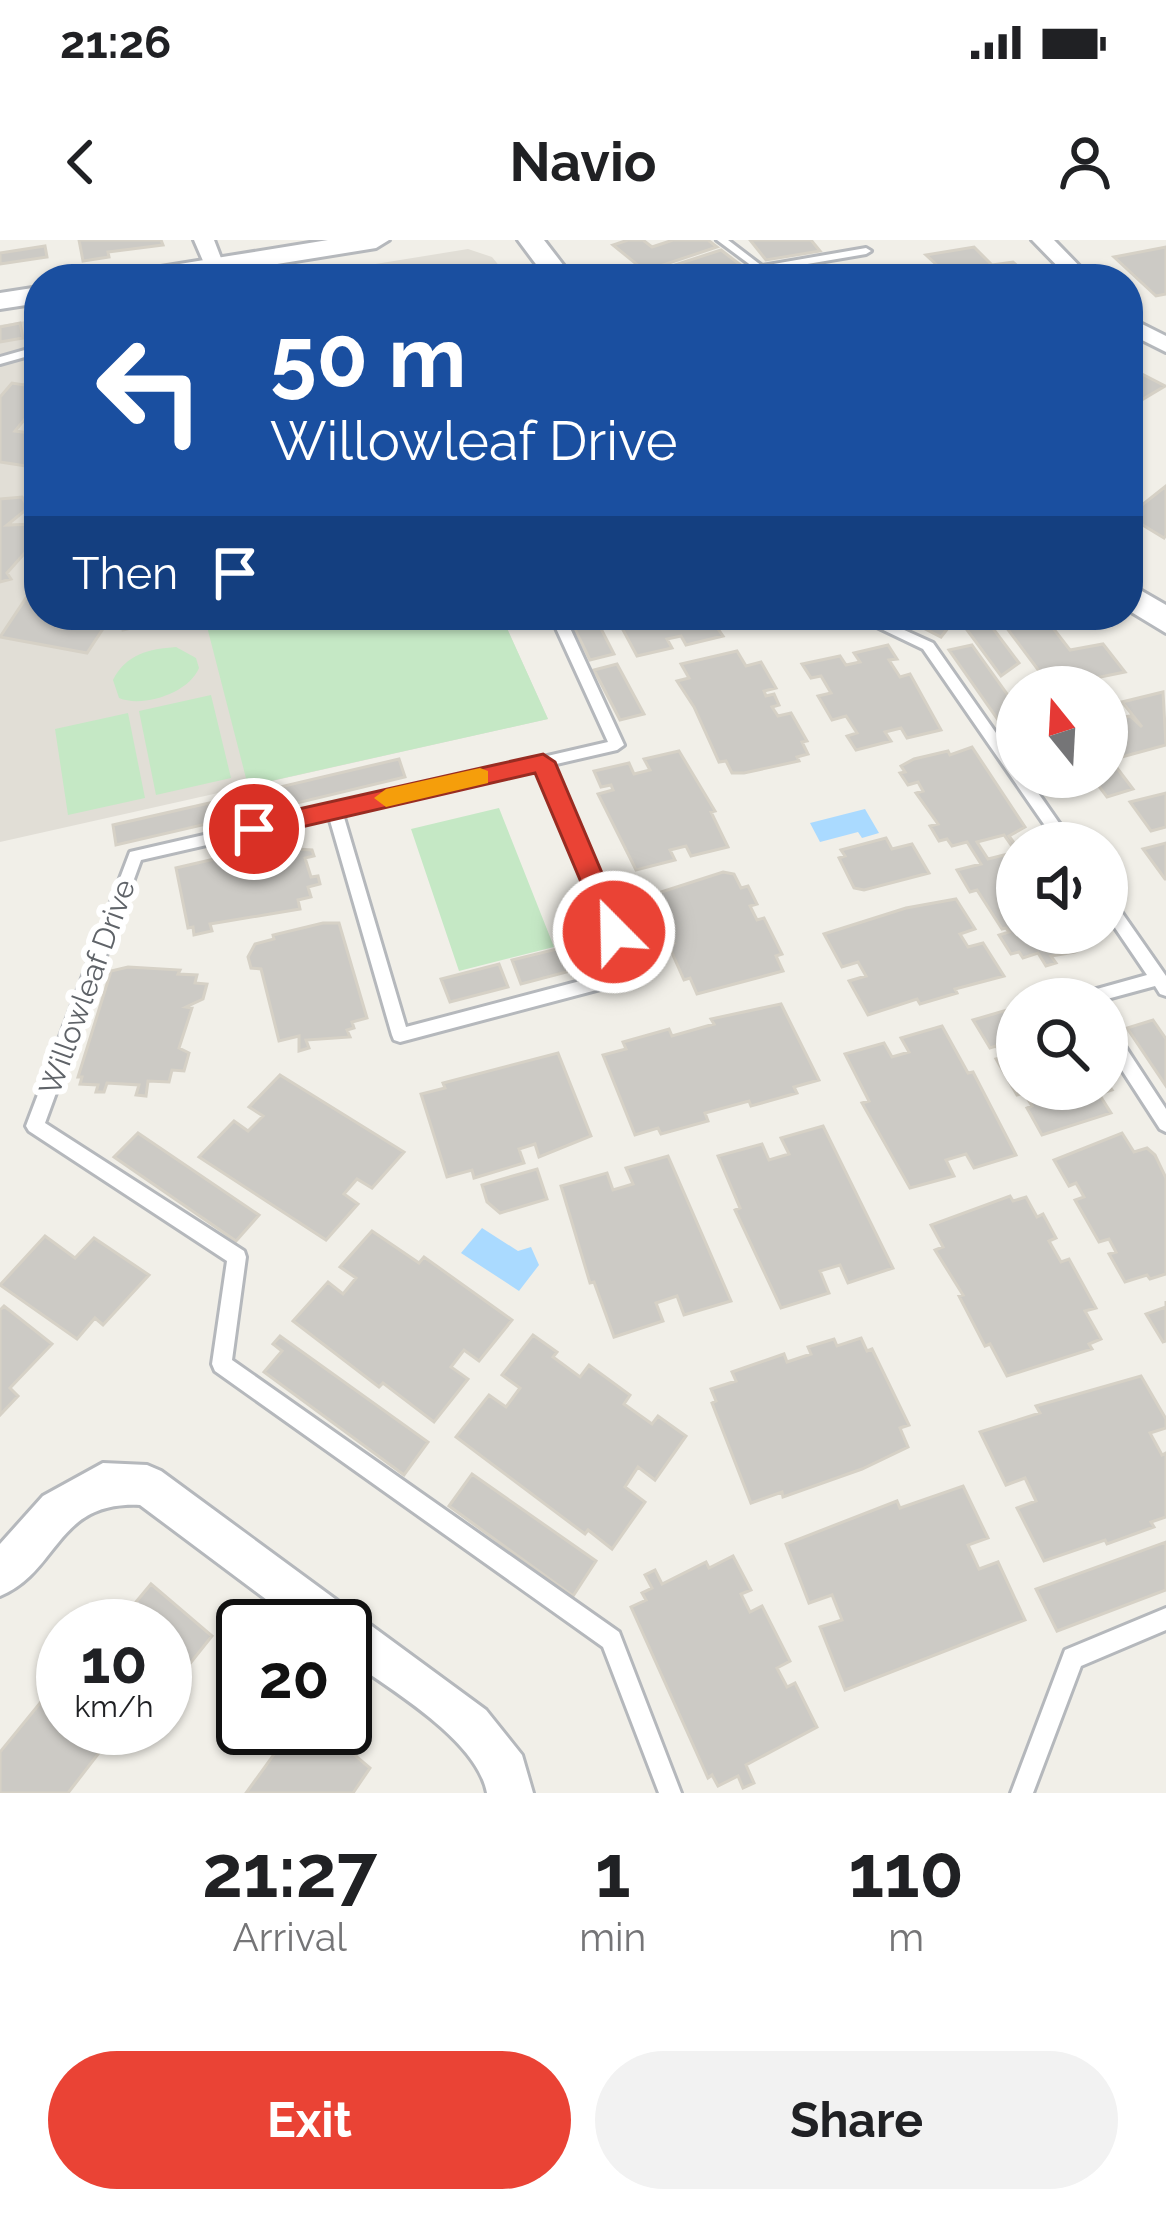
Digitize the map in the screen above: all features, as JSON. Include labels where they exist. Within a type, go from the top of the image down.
[{"type":"street","points":[[178,264],[209,253],[376,240]]},
{"type":"street","points":[[530,240],[549,264]]},
{"type":"street","points":[[1042,240],[1067,264]]},
{"type":"street","points":[[0,1575],[58,1511],[103,1483],[147,1485],[301,1599]]},
{"type":"street","points":[[372,1651],[480,1731],[511,1780],[510,1793]]},
{"type":"lane","points":[[722,240],[753,264]]},
{"type":"lane","points":[[789,264],[866,251]]},
{"type":"lane","name":"Willowleaf Drive","points":[[564,630],[617,745],[135,856],[35,1126],[237,1257],[221,1364],[611,1640],[670,1793]]},
{"type":"lane","points":[[893,630],[928,646],[996,744]]},
{"type":"lane","points":[[334,810],[400,1035],[632,974],[543,762]]},
{"type":"lane","points":[[1128,935],[1162,984],[1128,991]]},
{"type":"lane","points":[[1128,1065],[1166,1124]]},
{"type":"lane","points":[[1022,1793],[1073,1658],[1166,1619]]},
{"type":"shaded area","points":[[468,249],[492,257],[498,264],[376,264]]},
{"type":"shaded area","points":[[24,321],[24,630],[508,630],[548,719],[0,842],[0,325]]},
{"type":"green space","points":[[208,630],[508,630],[548,719],[248,786]]},
{"type":"green space","points":[[176,647],[196,658],[199,668],[186,685],[152,699],[119,698],[113,680],[125,664],[148,651]]},
{"type":"green space","points":[[211,695],[231,778],[156,795],[139,711]]},
{"type":"green space","points":[[128,713],[145,798],[68,815],[55,729]]},
{"type":"green space","points":[[499,808],[554,947],[459,971],[411,829]]},
{"type":"water","points":[[865,809],[879,833],[862,838],[858,832],[820,842],[810,823]]},
{"type":"water","points":[[482,1228],[518,1251],[531,1247],[539,1265],[519,1291],[461,1253]]},
{"type":"building","points":[[79,240],[161,240],[163,245],[108,252],[109,257],[83,261]]},
{"type":"building","points":[[628,240],[643,240],[652,247],[673,240],[708,240],[717,247],[666,264],[636,264],[613,245]]},
{"type":"building","points":[[750,240],[811,240],[820,251],[766,260]]},
{"type":"building","points":[[45,246],[47,257],[0,264],[0,253]]},
{"type":"building","points":[[974,247],[991,264],[936,264],[926,255]]},
{"type":"building","points":[[1166,247],[1166,294],[1156,296],[1143,284],[1143,264],[1122,264],[1114,257]]},
{"type":"building","points":[[721,250],[739,264],[678,264]]},
{"type":"building","points":[[20,323],[23,338],[0,342],[0,327]]},
{"type":"building","points":[[1143,375],[1165,386],[1143,399]]},
{"type":"building","points":[[12,383],[24,385],[24,420],[15,431],[24,432],[24,466],[0,462],[0,397]]},
{"type":"building","points":[[1166,486],[1164,538],[1143,525],[1143,504]]},
{"type":"building","points":[[0,499],[24,501],[24,511],[7,525],[24,524],[24,554],[7,573],[11,579],[0,582]]},
{"type":"building","points":[[24,601],[24,630],[102,630],[87,653],[0,637]]},
{"type":"building","points":[[575,630],[602,630],[614,654],[590,660]]},
{"type":"building","points":[[623,630],[719,630],[723,636],[686,645],[681,636],[667,639],[672,648],[637,656]]},
{"type":"building","points":[[967,630],[994,630],[1019,663],[996,669]]},
{"type":"building","points":[[1008,630],[1055,630],[1070,650],[1103,644],[1120,666],[1035,666]]},
{"type":"building","points":[[888,645],[897,659],[889,660],[900,677],[910,674],[941,730],[907,738],[901,728],[885,732],[891,741],[856,750],[847,736],[857,733],[846,716],[832,720],[818,696],[831,693],[821,676],[811,678],[802,664],[840,656],[846,665],[860,662],[854,653]]},
{"type":"building","points":[[972,645],[996,679],[996,717],[949,650]]},
{"type":"building","points":[[737,651],[746,666],[761,662],[776,688],[764,691],[766,696],[774,694],[779,705],[772,707],[778,716],[791,713],[807,741],[802,742],[808,754],[797,757],[799,761],[744,773],[732,773],[726,761],[719,762],[677,681],[689,678],[681,664]]},
{"type":"building","points":[[617,664],[644,714],[620,720],[594,670]]},
{"type":"building","points":[[1163,692],[1166,745],[1128,755],[1128,716],[1142,727],[1128,710],[1128,701]]},
{"type":"building","points":[[972,747],[996,783],[996,798],[1006,798],[1022,822],[996,822],[996,837],[977,842],[988,859],[996,857],[996,920],[957,870],[981,864],[967,842],[952,846],[947,839],[939,841],[930,826],[938,824],[916,793],[923,791],[918,782],[908,785],[900,773],[905,772],[901,766],[914,759],[948,751],[950,755]]},
{"type":"building","points":[[679,751],[715,811],[711,812],[728,847],[691,856],[686,846],[670,850],[675,860],[636,870],[598,794],[613,790],[611,785],[601,787],[594,771],[629,763],[634,774],[650,770],[644,759]]},
{"type":"building","points":[[399,759],[405,777],[272,809],[267,790]]},
{"type":"building","points":[[253,793],[258,812],[116,845],[113,825]]},
{"type":"building","points":[[1166,793],[1166,827],[1151,831],[1130,802]]},
{"type":"building","points":[[886,838],[892,849],[912,844],[929,873],[864,890],[854,888],[839,858],[845,856],[841,850]]},
{"type":"building","points":[[295,840],[297,849],[312,850],[314,856],[305,858],[311,877],[318,876],[320,884],[308,887],[311,897],[298,900],[300,909],[210,924],[212,931],[194,935],[193,927],[188,928],[176,868]]},
{"type":"building","points":[[1166,843],[1166,879],[1165,879],[1143,849]]},
{"type":"building","points":[[723,872],[734,874],[741,888],[748,886],[757,904],[750,906],[757,920],[764,918],[782,954],[776,956],[783,971],[697,994],[690,978],[684,980],[668,944],[674,943],[653,911],[659,909],[652,895]]},
{"type":"building","points":[[956,899],[975,929],[960,934],[968,947],[983,943],[1004,976],[920,1004],[917,999],[868,1015],[849,981],[866,976],[858,962],[842,967],[824,934],[906,908]]},
{"type":"building","points":[[339,923],[367,1018],[352,1022],[354,1028],[347,1030],[350,1037],[306,1040],[309,1048],[299,1051],[299,1036],[279,1041],[261,969],[251,968],[248,957],[255,944],[274,939],[273,935]]},
{"type":"building","points":[[569,946],[578,969],[521,984],[512,960]]},
{"type":"building","points":[[1039,954],[1063,954],[1051,956],[1056,963],[1046,966]]},
{"type":"building","points":[[499,964],[508,987],[450,1002],[441,979]]},
{"type":"building","points":[[128,967],[180,970],[178,974],[197,975],[195,983],[207,984],[203,999],[186,1007],[192,1008],[179,1048],[189,1053],[184,1071],[172,1070],[169,1082],[148,1081],[146,1096],[136,1095],[139,1085],[107,1083],[104,1092],[96,1092],[98,1085],[80,1084],[82,1077],[78,1077],[111,971]]},
{"type":"building","points":[[781,1004],[819,1080],[794,1087],[797,1093],[705,1113],[708,1121],[661,1134],[658,1128],[635,1135],[603,1055],[626,1049],[623,1042],[669,1029],[672,1036],[714,1024],[711,1019]]},
{"type":"building","points":[[996,1013],[996,1046],[990,1048],[973,1020]]},
{"type":"building","points":[[1153,1020],[1166,1039],[1166,1086],[1128,1029]]},
{"type":"building","points":[[942,1026],[968,1073],[973,1072],[1016,1155],[974,1168],[966,1154],[946,1160],[954,1176],[910,1188],[862,1103],[869,1101],[845,1054],[884,1043],[892,1057],[909,1052],[901,1038]]},
{"type":"building","points":[[558,1053],[591,1136],[539,1157],[535,1144],[519,1149],[524,1163],[474,1178],[472,1170],[447,1177],[421,1094],[445,1088],[443,1083]]},
{"type":"building","points":[[280,1075],[404,1152],[372,1188],[357,1179],[344,1194],[358,1204],[326,1240],[199,1157],[234,1121],[248,1131],[263,1116],[249,1107]]},
{"type":"building","points":[[1028,1110],[1111,1113],[1042,1135]]},
{"type":"building","points":[[823,1126],[893,1268],[848,1283],[840,1265],[820,1271],[829,1293],[781,1308],[735,1210],[740,1208],[718,1156],[762,1144],[769,1160],[789,1154],[781,1138]]},
{"type":"building","points":[[138,1133],[259,1215],[236,1241],[114,1157]]},
{"type":"building","points":[[1122,1133],[1134,1152],[1147,1148],[1155,1155],[1166,1178],[1166,1274],[1125,1282],[1109,1254],[1116,1252],[1109,1239],[1099,1242],[1075,1200],[1084,1197],[1076,1183],[1069,1186],[1054,1160]]},
{"type":"building","points":[[668,1156],[731,1301],[684,1315],[677,1296],[656,1303],[663,1321],[614,1337],[594,1282],[590,1283],[561,1186],[607,1173],[613,1190],[633,1184],[626,1168]]},
{"type":"building","points":[[537,1169],[547,1199],[500,1213],[487,1202],[482,1185]]},
{"type":"building","points":[[1010,1196],[1013,1201],[1026,1197],[1037,1217],[1043,1214],[1056,1238],[1049,1241],[1061,1262],[1069,1259],[1096,1308],[1085,1311],[1101,1339],[1089,1344],[1092,1349],[1007,1376],[990,1344],[985,1346],[959,1296],[963,1295],[935,1250],[943,1247],[931,1225]]},
{"type":"building","points":[[372,1231],[419,1263],[424,1257],[512,1320],[479,1361],[464,1350],[451,1367],[468,1379],[434,1422],[293,1321],[328,1282],[343,1294],[356,1278],[340,1267]]},
{"type":"building","points":[[45,1236],[75,1258],[94,1238],[149,1275],[103,1325],[95,1318],[77,1339],[0,1285]]},
{"type":"building","points":[[4,1306],[52,1344],[10,1388],[18,1396],[0,1415],[0,1310]]},
{"type":"building","points":[[1166,1307],[1166,1341],[1163,1342],[1146,1314]]},
{"type":"building","points":[[533,1335],[580,1377],[589,1365],[630,1395],[624,1404],[652,1424],[658,1416],[686,1436],[655,1480],[638,1467],[625,1487],[645,1502],[612,1549],[456,1437],[489,1395],[506,1407],[520,1388],[502,1375]]},
{"type":"building","points":[[280,1336],[428,1442],[404,1475],[264,1372],[282,1351],[273,1344]]},
{"type":"building","points":[[861,1338],[867,1351],[872,1349],[909,1425],[900,1428],[908,1447],[862,1469],[783,1497],[782,1492],[751,1503],[712,1403],[716,1401],[711,1389],[736,1381],[732,1372],[784,1354],[787,1362],[811,1354],[808,1347],[834,1339],[837,1346]]},
{"type":"building","points":[[1141,1376],[1166,1419],[1166,1428],[1150,1433],[1162,1455],[1166,1453],[1166,1517],[1151,1522],[1154,1527],[1107,1544],[1105,1540],[1044,1561],[1017,1508],[1036,1501],[1025,1478],[1006,1485],[980,1432],[1040,1413],[1036,1406]]},
{"type":"building","points":[[472,1474],[596,1561],[573,1596],[449,1506]]},
{"type":"building","points":[[963,1486],[988,1538],[968,1545],[979,1569],[998,1562],[1025,1620],[845,1690],[820,1627],[842,1620],[832,1595],[809,1603],[786,1544],[897,1501],[900,1508]]},
{"type":"building","points":[[1166,1542],[1166,1590],[1057,1631],[1036,1589]]},
{"type":"building","points":[[733,1556],[751,1590],[741,1594],[750,1612],[762,1606],[790,1661],[777,1668],[787,1687],[795,1683],[817,1727],[746,1765],[754,1783],[743,1788],[738,1776],[718,1786],[712,1775],[708,1778],[631,1607],[646,1600],[642,1593],[652,1588],[645,1575],[655,1570],[662,1584],[706,1562],[709,1568]]},
{"type":"building","points":[[151,1584],[169,1599],[138,1599]]},
{"type":"building","points":[[192,1619],[212,1636],[192,1661]]},
{"type":"building","points":[[36,1708],[36,1755],[97,1755],[68,1793],[0,1793],[0,1752]]},
{"type":"building","points":[[273,1755],[355,1755],[370,1768],[353,1793],[246,1793]]},
{"type":"slow traffic","points":[[386,798],[480,777]]},
{"type":"route","points":[[254,829],[543,762],[614,932]]}]
